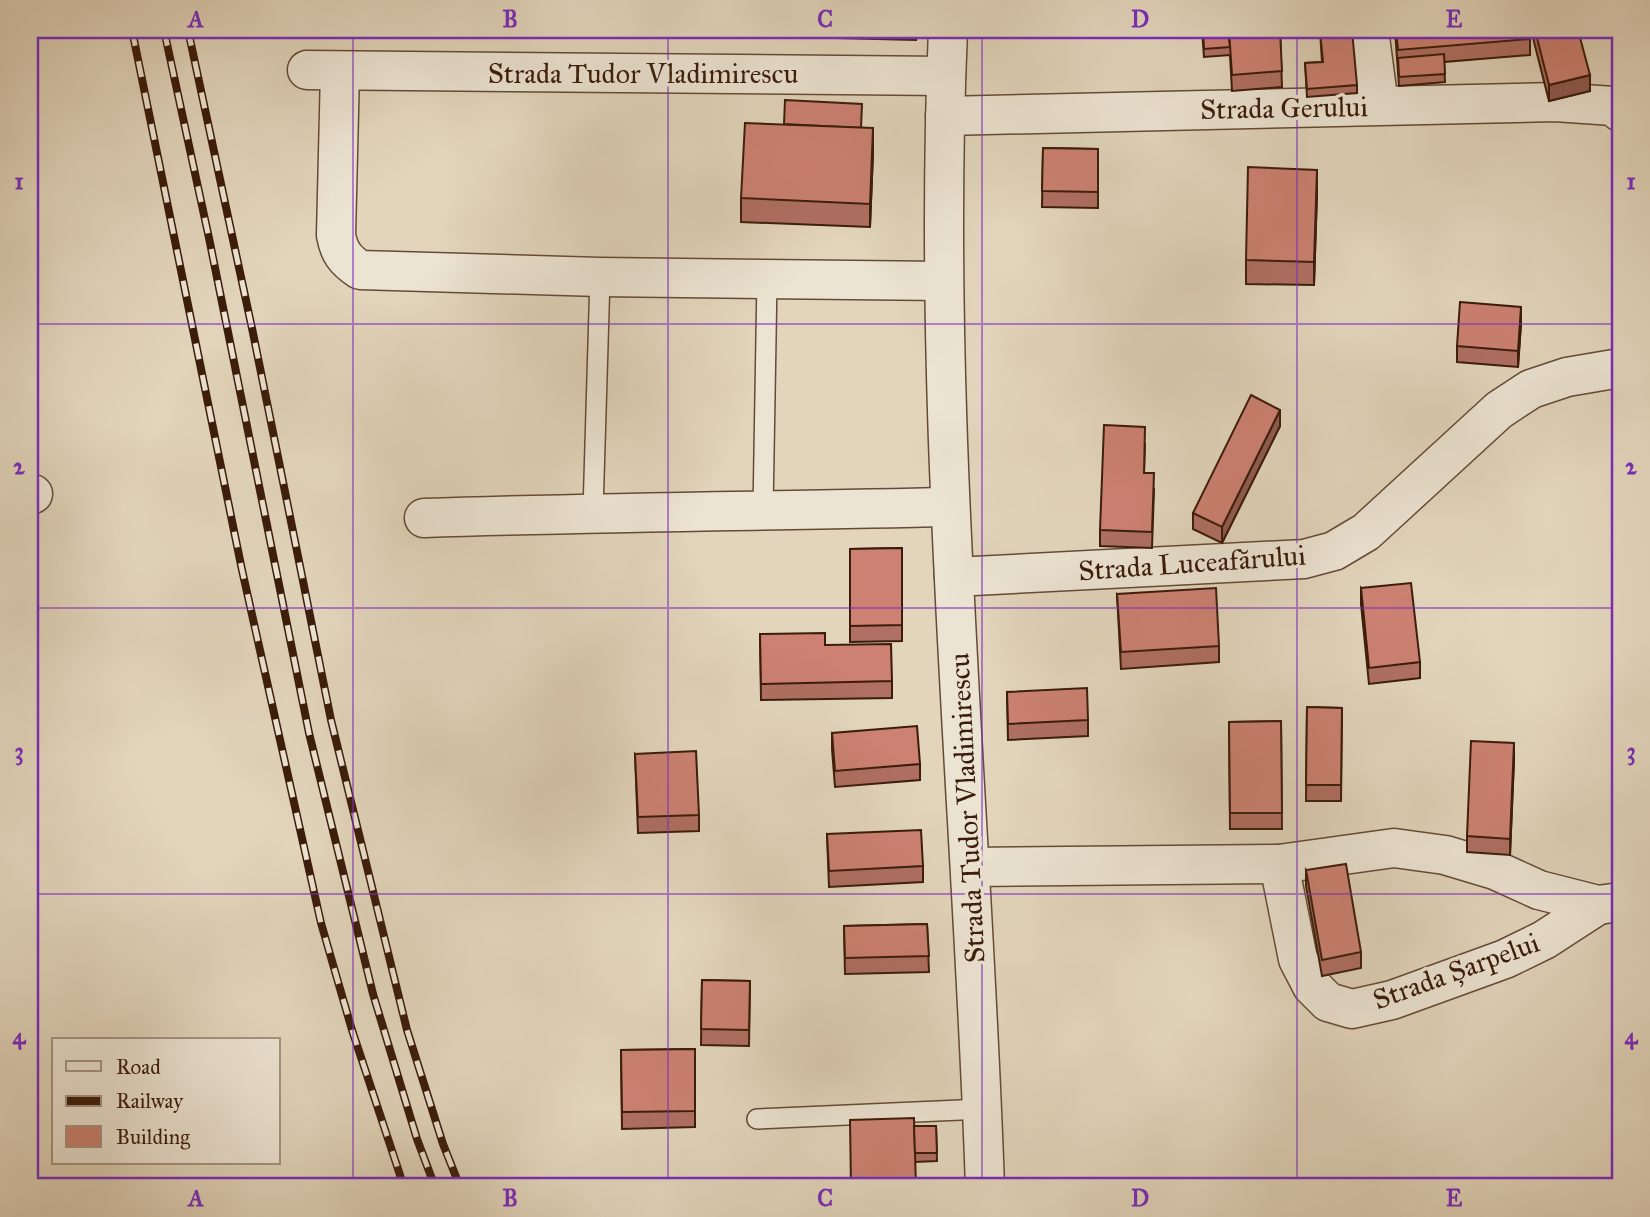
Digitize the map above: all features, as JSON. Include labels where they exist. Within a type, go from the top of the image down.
[{"type":"street","name":"Strada Tudor Vladimirescu","points":[[948,30],[944,116],[943,281],[949,507],[971,867],[985,1187]]},
{"type":"street","points":[[1369,30],[1379,105]]},
{"type":"street","name":"Strada Tudor Vladimirescu","points":[[943,281],[600,277],[360,270],[347,262],[339,250],[323,71],[946,76]]},
{"type":"street","name":"Strada Gerului","points":[[944,116],[1555,102],[1613,106],[1620,112]]},
{"type":"street","name":"Strada Luceafărului","points":[[954,577],[1304,559],[1334,551],[1366,532],[1499,410],[1531,389],[1567,377],[1620,368]]},
{"type":"street","points":[[424,518],[593,512],[949,507]]},
{"type":"street","name":"Strada Șarpelui","points":[[971,867],[1279,864],[1394,848],[1445,855],[1495,870],[1539,890],[1609,903]]},
{"type":"street","name":"Strada Șarpelui","points":[[1279,864],[1298,959],[1312,986],[1328,1002],[1352,1009],[1392,1000],[1505,959],[1609,903]]},
{"type":"lane","points":[[593,512],[600,277]]},
{"type":"lane","points":[[763,511],[767,279]]},
{"type":"lane","points":[[757,1119],[983,1109]]},
{"type":"building","points":[[916,30],[916,32],[890,31]]},
{"type":"building","points":[[1203,30],[1228,30],[1230,47],[1204,49]]},
{"type":"building","points":[[1229,30],[1280,30],[1282,71],[1232,75]]},
{"type":"building","points":[[1320,30],[1352,30],[1357,85],[1307,89],[1305,63],[1323,62]]},
{"type":"building","points":[[1396,30],[1530,30],[1530,39],[1398,50]]},
{"type":"building","points":[[1535,30],[1578,30],[1590,75],[1549,85]]},
{"type":"building","points":[[1444,54],[1445,74],[1399,77],[1398,58]]},
{"type":"building","points":[[785,100],[862,104],[861,128],[784,124]]},
{"type":"building","points":[[745,123],[873,128],[870,204],[741,198]]},
{"type":"building","points":[[1043,148],[1098,149],[1098,192],[1042,191]]},
{"type":"building","points":[[1248,167],[1317,170],[1314,262],[1246,260]]},
{"type":"building","points":[[1460,302],[1521,307],[1518,351],[1457,346]]},
{"type":"building","points":[[1251,395],[1280,410],[1222,527],[1193,513]]},
{"type":"building","points":[[1104,425],[1145,427],[1144,473],[1154,473],[1152,532],[1100,530]]},
{"type":"building","points":[[902,548],[902,625],[850,626],[850,549]]},
{"type":"building","points":[[1411,583],[1420,662],[1369,668],[1361,588]]},
{"type":"building","points":[[1216,588],[1219,646],[1121,652],[1117,594]]},
{"type":"building","points":[[825,633],[825,645],[891,644],[892,681],[761,684],[760,634]]},
{"type":"building","points":[[1087,688],[1088,720],[1008,724],[1007,692]]},
{"type":"building","points":[[1307,707],[1342,708],[1341,785],[1306,785]]},
{"type":"building","points":[[1281,721],[1282,813],[1230,813],[1229,722]]},
{"type":"building","points":[[917,726],[920,764],[835,771],[832,733]]},
{"type":"building","points":[[1471,741],[1514,743],[1510,839],[1467,836]]},
{"type":"building","points":[[696,751],[699,815],[638,817],[635,754]]},
{"type":"building","points":[[921,830],[923,866],[829,871],[827,834]]},
{"type":"building","points":[[1346,864],[1361,952],[1322,960],[1306,870]]},
{"type":"building","points":[[927,924],[929,956],[845,958],[844,926]]},
{"type":"building","points":[[702,980],[750,981],[749,1030],[701,1029]]},
{"type":"building","points":[[695,1049],[695,1111],[622,1112],[621,1050]]},
{"type":"building","points":[[914,1118],[916,1187],[851,1187],[850,1120]]},
{"type":"building","points":[[914,1126],[936,1126],[937,1153],[915,1153]]},
{"type":"railway","points":[[132,30],[242,570],[321,923],[352,1030],[404,1187]]},
{"type":"railway","points":[[164,30],[309,733],[373,994],[417,1139],[435,1187]]},
{"type":"railway","points":[[188,30],[253,333],[331,720],[407,1030],[443,1144],[460,1187]]}]
